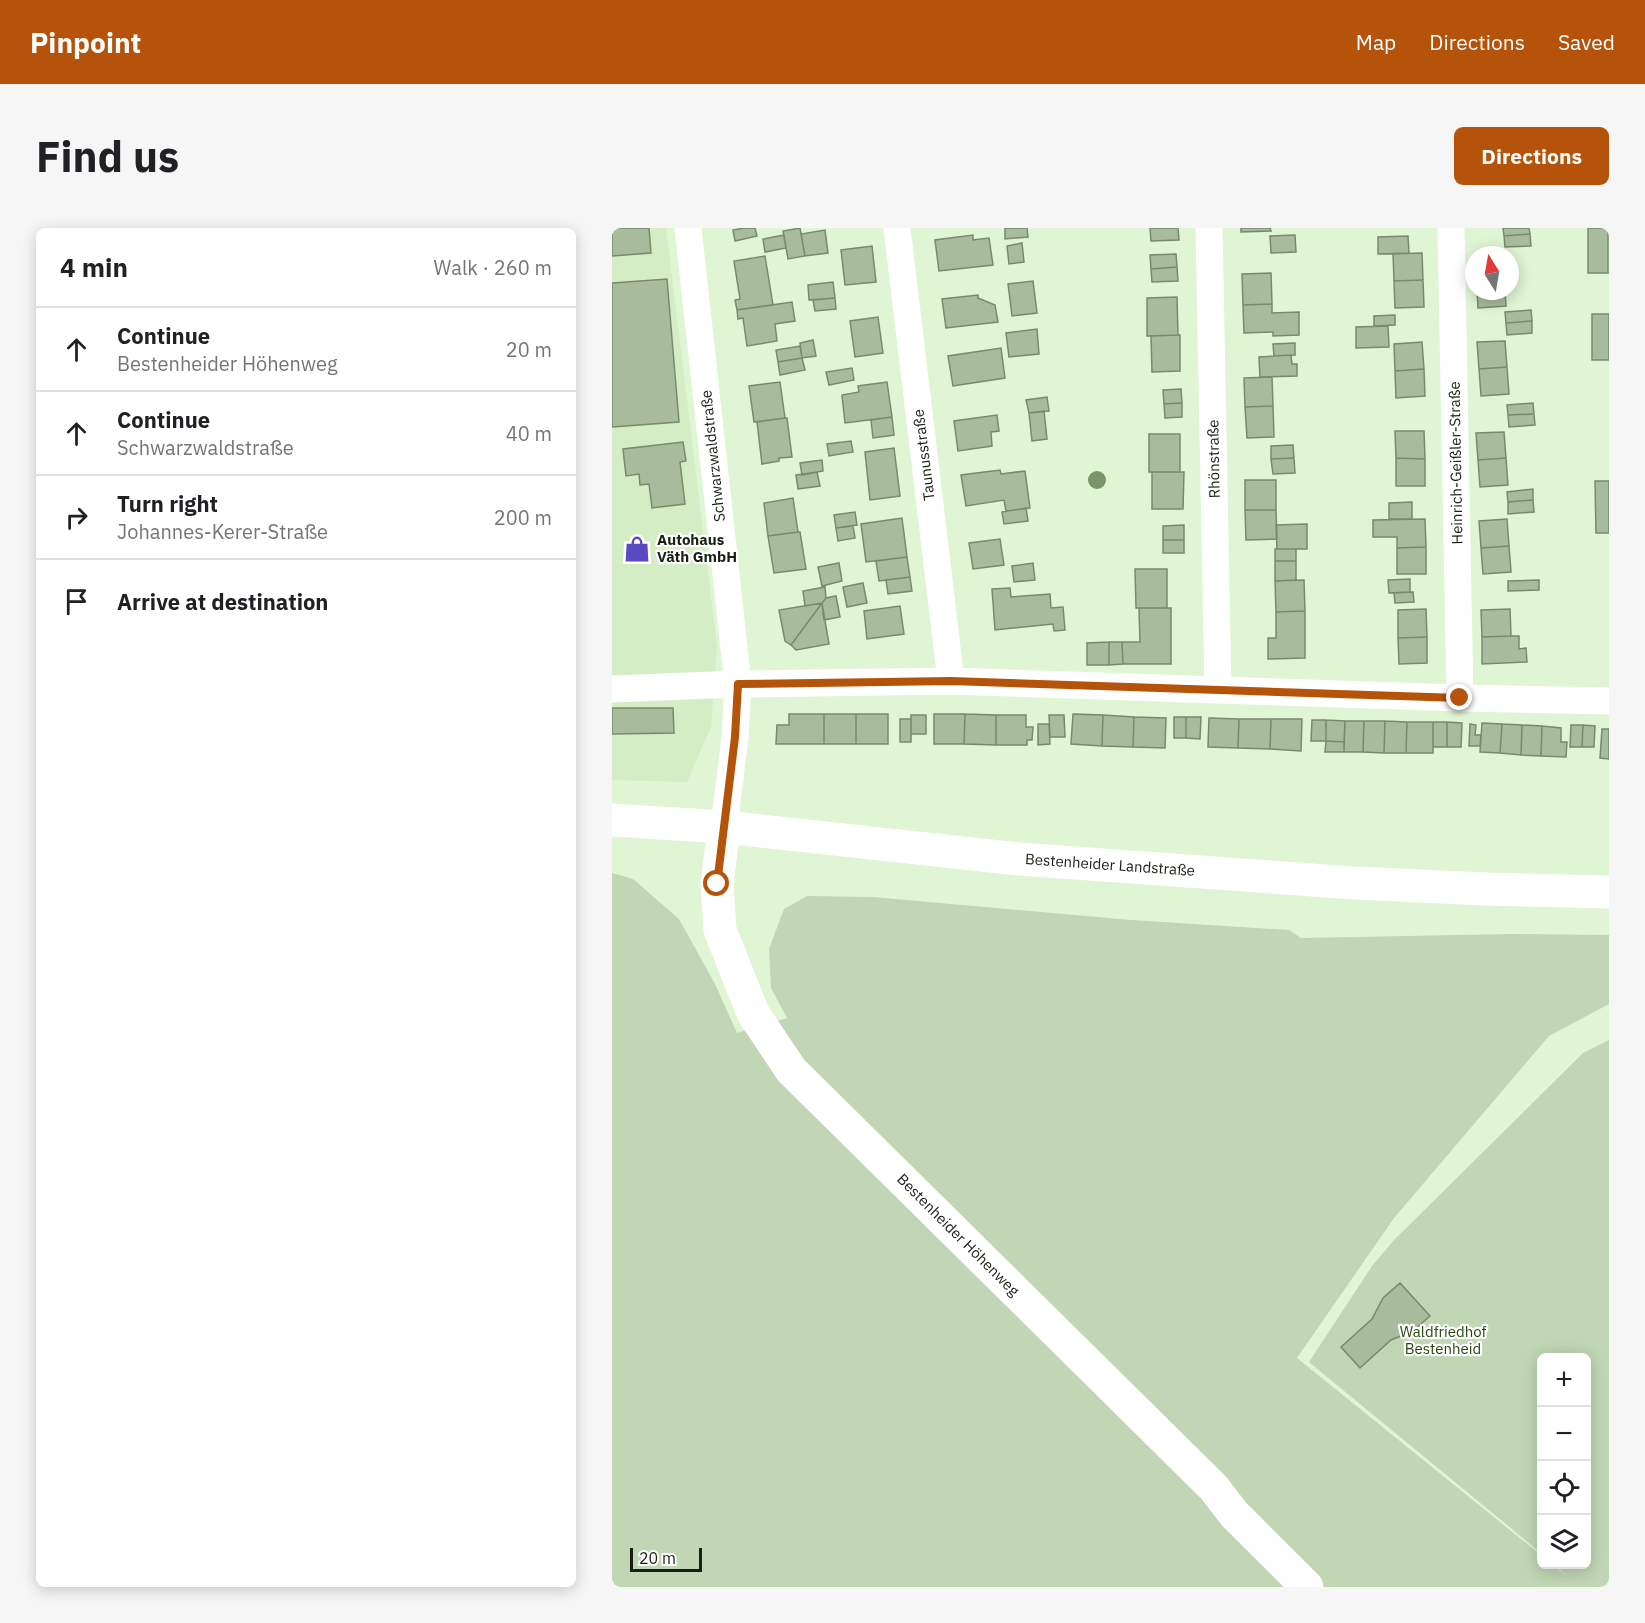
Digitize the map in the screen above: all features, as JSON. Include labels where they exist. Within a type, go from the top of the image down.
[{"type":"main road","name":"Bestenheider Landstraße","points":[[612,820],[724,827],[1019,859],[1181,871],[1355,883],[1609,892]]},
{"type":"main road","name":"Bestenheider Höhenweg","points":[[724,827],[717,884],[720,930],[753,1013],[791,1070],[1214,1488],[1234,1514],[1307,1587]]},
{"type":"street","name":"Schwarzwaldstraße","points":[[688,228],[738,684],[735,737],[724,827]]},
{"type":"street","name":"Taunusstraße","points":[[897,228],[951,681]]},
{"type":"street","name":"Rhönstraße","points":[[1209,228],[1218,690]]},
{"type":"street","name":"Heinrich-Geißler-Straße","points":[[1451,228],[1460,698]]},
{"type":"street","points":[[612,689],[738,684],[951,681],[1460,698],[1609,700]]},
{"type":"shaded area","points":[[612,228],[666,228],[717,646],[711,727],[687,782],[612,780]]},
{"type":"green space","name":"Waldfriedhof Bestenheid","points":[[612,873],[633,879],[679,919],[715,984],[737,1033],[787,1018],[771,988],[769,949],[784,909],[807,896],[873,897],[1131,920],[1289,930],[1301,938],[1512,934],[1609,935],[1609,1004],[1549,1036],[1394,1218],[1297,1358],[1537,1552],[1537,1569],[1558,1569],[1567,1576],[1559,1569],[1591,1569],[1591,1353],[1537,1353],[1537,1550],[1309,1362],[1372,1266],[1394,1240],[1583,1053],[1609,1040],[1609,1587],[612,1587]]},
{"type":"building","points":[[612,228],[649,228],[651,253],[612,256]]},
{"type":"building","points":[[755,228],[757,236],[735,241],[733,230]]},
{"type":"building","points":[[800,228],[805,256],[788,259],[783,231]]},
{"type":"building","points":[[1005,228],[1027,228],[1028,237],[1005,239]]},
{"type":"building","points":[[1150,228],[1178,228],[1179,240],[1151,241]]},
{"type":"building","points":[[1241,228],[1270,228],[1271,231],[1241,232]]},
{"type":"building","points":[[1503,228],[1529,228],[1530,234],[1504,236]]},
{"type":"building","points":[[1588,228],[1608,228],[1608,273],[1588,273]]},
{"type":"building","points":[[825,230],[828,253],[805,256],[801,234]]},
{"type":"building","points":[[1530,234],[1531,246],[1505,246],[1504,236]]},
{"type":"building","points":[[784,235],[786,248],[765,252],[763,239]]},
{"type":"building","points":[[973,235],[973,240],[989,238],[993,265],[939,271],[935,240]]},
{"type":"building","points":[[1295,235],[1296,252],[1271,253],[1270,236]]},
{"type":"building","points":[[1408,236],[1409,253],[1378,254],[1378,237]]},
{"type":"building","points":[[1022,243],[1024,262],[1009,264],[1007,246]]},
{"type":"building","points":[[872,246],[876,282],[845,285],[841,250]]},
{"type":"building","points":[[1422,253],[1423,280],[1394,281],[1393,254]]},
{"type":"building","points":[[1176,254],[1177,267],[1151,269],[1150,255]]},
{"type":"building","points":[[765,256],[773,305],[737,310],[735,300],[740,299],[734,261]]},
{"type":"building","points":[[1177,267],[1178,281],[1152,282],[1151,269]]},
{"type":"building","points":[[1271,273],[1272,304],[1243,305],[1242,274]]},
{"type":"building","points":[[667,279],[679,422],[612,427],[612,283]]},
{"type":"building","points":[[1423,280],[1424,307],[1395,308],[1394,281]]},
{"type":"building","points":[[1033,281],[1037,313],[1012,316],[1008,284]]},
{"type":"building","points":[[833,282],[835,298],[809,300],[808,285]]},
{"type":"building","points":[[978,295],[978,298],[995,305],[998,322],[946,328],[942,299]]},
{"type":"building","points":[[1177,297],[1178,335],[1147,336],[1147,298]]},
{"type":"building","points":[[835,298],[836,309],[815,311],[813,300]]},
{"type":"building","points":[[1478,300],[1506,300],[1506,306],[1478,308]]},
{"type":"building","points":[[792,302],[795,321],[775,324],[777,341],[747,346],[743,318],[738,319],[737,310]]},
{"type":"building","points":[[1272,304],[1272,313],[1299,312],[1299,335],[1273,336],[1273,332],[1244,333],[1243,305]]},
{"type":"building","points":[[1531,310],[1532,321],[1506,323],[1505,312]]},
{"type":"building","points":[[1592,314],[1609,314],[1609,360],[1592,360]]},
{"type":"building","points":[[1395,315],[1395,325],[1374,326],[1374,316]]},
{"type":"building","points":[[878,317],[883,353],[855,357],[850,321]]},
{"type":"building","points":[[1532,321],[1532,333],[1507,335],[1506,323]]},
{"type":"building","points":[[1388,326],[1389,347],[1356,348],[1356,327]]},
{"type":"building","points":[[1037,329],[1039,354],[1009,357],[1006,333]]},
{"type":"building","points":[[1180,335],[1180,371],[1152,372],[1151,336]]},
{"type":"building","points":[[813,340],[816,356],[802,358],[800,343]]},
{"type":"building","points":[[1505,341],[1507,367],[1479,369],[1477,342]]},
{"type":"building","points":[[1422,342],[1424,369],[1395,371],[1394,344]]},
{"type":"building","points":[[1295,343],[1295,355],[1274,356],[1273,344]]},
{"type":"building","points":[[800,346],[802,358],[778,362],[776,350]]},
{"type":"building","points":[[1001,348],[1005,378],[953,386],[948,356]]},
{"type":"building","points":[[1291,355],[1292,364],[1297,364],[1297,376],[1260,377],[1259,357]]},
{"type":"building","points":[[802,358],[805,370],[780,375],[778,362]]},
{"type":"building","points":[[1507,367],[1509,394],[1481,396],[1479,369]]},
{"type":"building","points":[[852,368],[854,380],[829,385],[826,372]]},
{"type":"building","points":[[1424,369],[1425,396],[1396,398],[1395,371]]},
{"type":"building","points":[[1272,377],[1273,406],[1245,407],[1244,378]]},
{"type":"building","points":[[780,382],[785,418],[754,422],[749,386]]},
{"type":"building","points":[[887,382],[892,417],[845,423],[842,395],[859,392],[858,386]]},
{"type":"building","points":[[1181,389],[1182,403],[1164,404],[1163,390]]},
{"type":"building","points":[[1047,397],[1049,411],[1029,413],[1026,400]]},
{"type":"building","points":[[1182,403],[1182,417],[1165,418],[1164,404]]},
{"type":"building","points":[[1533,403],[1534,414],[1508,415],[1507,405]]},
{"type":"building","points":[[1273,406],[1274,437],[1247,438],[1245,407]]},
{"type":"building","points":[[1044,411],[1047,439],[1032,441],[1029,413]]},
{"type":"building","points":[[1534,414],[1535,425],[1509,427],[1508,415]]},
{"type":"building","points":[[997,415],[999,431],[991,432],[992,446],[958,451],[954,421]]},
{"type":"building","points":[[892,417],[894,435],[873,438],[871,420]]},
{"type":"building","points":[[787,418],[792,457],[779,458],[779,461],[762,464],[757,422]]},
{"type":"building","points":[[1395,431],[1424,431],[1425,459],[1396,458]]},
{"type":"building","points":[[1504,432],[1506,458],[1478,460],[1476,433]]},
{"type":"building","points":[[1149,434],[1180,434],[1180,472],[1149,472]]},
{"type":"building","points":[[851,441],[853,452],[829,456],[827,444]]},
{"type":"building","points":[[683,442],[686,461],[680,462],[685,504],[652,508],[649,484],[640,485],[639,474],[626,476],[623,449]]},
{"type":"building","points":[[1293,445],[1294,458],[1271,459],[1271,446]]},
{"type":"building","points":[[894,448],[900,496],[870,500],[865,452]]},
{"type":"building","points":[[1294,458],[1295,473],[1273,474],[1271,459]]},
{"type":"building","points":[[1396,458],[1425,459],[1425,486],[1396,486]]},
{"type":"building","points":[[1506,458],[1508,485],[1480,487],[1478,460]]},
{"type":"building","points":[[822,460],[823,471],[802,475],[800,463]]},
{"type":"building","points":[[1000,470],[1001,474],[1025,471],[1030,508],[1006,511],[1004,500],[966,506],[961,475]]},
{"type":"building","points":[[817,472],[820,486],[798,489],[796,475]]},
{"type":"building","points":[[1152,472],[1184,472],[1183,509],[1152,509]]},
{"type":"building","points":[[1245,480],[1276,480],[1276,510],[1245,510]]},
{"type":"building","points":[[1595,481],[1609,481],[1609,533],[1596,533]]},
{"type":"building","points":[[1533,489],[1533,500],[1508,502],[1507,492]]},
{"type":"building","points":[[793,498],[798,532],[768,536],[764,503]]},
{"type":"building","points":[[1533,500],[1534,512],[1508,514],[1508,502]]},
{"type":"building","points":[[1412,502],[1412,519],[1389,519],[1389,503]]},
{"type":"building","points":[[1026,508],[1028,521],[1004,524],[1002,512]]},
{"type":"building","points":[[1245,510],[1276,510],[1277,539],[1246,540]]},
{"type":"building","points":[[855,512],[857,525],[836,528],[834,515]]},
{"type":"building","points":[[902,518],[907,557],[866,562],[861,524]]},
{"type":"building","points":[[1425,519],[1426,547],[1397,548],[1397,537],[1373,537],[1373,520]]},
{"type":"building","points":[[1507,519],[1509,546],[1481,548],[1479,521]]},
{"type":"building","points":[[1307,524],[1307,549],[1277,549],[1276,525]]},
{"type":"building","points":[[1184,525],[1184,540],[1163,540],[1163,526]]},
{"type":"building","points":[[853,526],[855,538],[838,541],[836,528]]},
{"type":"building","points":[[800,532],[806,569],[774,573],[768,536]]},
{"type":"building","points":[[1000,539],[1004,565],[973,569],[969,543]]},
{"type":"building","points":[[1163,540],[1184,540],[1184,553],[1163,553]]},
{"type":"building","points":[[1509,546],[1511,572],[1483,574],[1481,548]]},
{"type":"building","points":[[1426,547],[1426,574],[1397,574],[1397,548]]},
{"type":"building","points":[[1275,549],[1296,549],[1296,561],[1275,561]]},
{"type":"building","points":[[907,557],[910,577],[879,581],[876,561]]},
{"type":"building","points":[[1275,561],[1296,561],[1296,580],[1275,581]]},
{"type":"building","points":[[839,563],[842,581],[822,586],[818,567]]},
{"type":"building","points":[[1033,563],[1035,580],[1014,582],[1012,566]]},
{"type":"building","points":[[1135,569],[1167,569],[1167,608],[1136,608]]},
{"type":"building","points":[[910,577],[912,591],[888,594],[886,580]]},
{"type":"building","points":[[1410,579],[1410,592],[1389,593],[1388,580]]},
{"type":"building","points":[[1304,580],[1305,611],[1276,612],[1275,581]]},
{"type":"building","points":[[1539,580],[1539,590],[1508,591],[1508,581]]},
{"type":"building","points":[[863,583],[867,603],[847,607],[843,587]]},
{"type":"building","points":[[825,587],[826,598],[822,603],[805,606],[803,591]]},
{"type":"building","points":[[1010,588],[1011,597],[1050,594],[1051,608],[1063,607],[1065,630],[1054,631],[1053,624],[995,630],[992,589]]},
{"type":"building","points":[[1413,592],[1414,602],[1395,603],[1394,593]]},
{"type":"building","points":[[836,596],[840,617],[824,620],[822,603],[826,598]]},
{"type":"building","points":[[822,603],[829,644],[796,650],[791,645]]},
{"type":"building","points":[[822,603],[791,645],[785,641],[779,610]]},
{"type":"building","points":[[900,606],[904,634],[867,639],[864,611]]},
{"type":"building","points":[[1139,608],[1171,608],[1171,664],[1123,664],[1122,642],[1140,642]]},
{"type":"building","points":[[1426,609],[1427,637],[1398,638],[1398,610]]},
{"type":"building","points":[[1510,609],[1511,636],[1482,637],[1481,610]]},
{"type":"building","points":[[1305,611],[1305,658],[1268,659],[1268,638],[1276,638],[1276,612]]},
{"type":"building","points":[[1519,636],[1519,649],[1526,648],[1527,662],[1482,664],[1482,637]]},
{"type":"building","points":[[1427,637],[1427,663],[1399,664],[1398,638]]},
{"type":"building","points":[[1109,642],[1109,665],[1087,665],[1087,643]]},
{"type":"building","points":[[1109,642],[1122,642],[1123,664],[1109,665]]},
{"type":"building","points":[[612,708],[673,708],[674,733],[612,734]]},
{"type":"building","points":[[789,714],[824,714],[824,744],[776,744],[777,725],[789,725]]},
{"type":"building","points":[[824,714],[856,714],[856,744],[824,744]]},
{"type":"building","points":[[856,714],[888,714],[888,744],[856,744]]},
{"type":"building","points":[[934,714],[965,714],[964,744],[934,744]]},
{"type":"building","points":[[965,714],[996,715],[996,745],[964,744]]},
{"type":"building","points":[[1073,714],[1103,715],[1102,746],[1071,744]]},
{"type":"building","points":[[911,715],[926,715],[926,734],[911,734]]},
{"type":"building","points":[[996,715],[1026,715],[1026,727],[1033,727],[1032,740],[1027,740],[1027,745],[996,745]]},
{"type":"building","points":[[1049,715],[1064,715],[1065,737],[1050,737]]},
{"type":"building","points":[[1103,715],[1134,717],[1133,747],[1102,746]]},
{"type":"building","points":[[1134,717],[1166,718],[1165,748],[1133,747]]},
{"type":"building","points":[[1174,717],[1186,717],[1186,738],[1174,738]]},
{"type":"building","points":[[1186,717],[1201,717],[1200,739],[1186,738]]},
{"type":"building","points":[[1209,718],[1239,719],[1238,748],[1208,747]]},
{"type":"building","points":[[900,719],[911,719],[911,742],[900,742]]},
{"type":"building","points":[[1239,719],[1271,719],[1270,749],[1238,748]]},
{"type":"building","points":[[1271,719],[1302,719],[1301,751],[1270,749]]},
{"type":"building","points":[[1312,720],[1326,720],[1326,741],[1311,741]]},
{"type":"building","points":[[1326,720],[1345,721],[1344,742],[1326,741]]},
{"type":"building","points":[[1345,721],[1364,721],[1363,752],[1344,752]]},
{"type":"building","points":[[1364,721],[1385,721],[1384,753],[1363,752]]},
{"type":"building","points":[[1385,721],[1407,722],[1406,753],[1384,753]]},
{"type":"building","points":[[1407,722],[1433,722],[1433,753],[1406,753]]},
{"type":"building","points":[[1433,722],[1447,722],[1447,747],[1433,747]]},
{"type":"building","points":[[1447,722],[1462,723],[1461,747],[1447,747]]},
{"type":"building","points":[[1482,723],[1502,724],[1500,753],[1480,752]]},
{"type":"building","points":[[1038,724],[1049,724],[1050,744],[1038,745]]},
{"type":"building","points":[[1470,724],[1476,725],[1475,735],[1481,735],[1480,746],[1469,746]]},
{"type":"building","points":[[1502,724],[1522,725],[1521,755],[1500,753]]},
{"type":"building","points":[[1522,725],[1542,726],[1541,756],[1521,755]]},
{"type":"building","points":[[1571,725],[1583,725],[1582,747],[1570,747]]},
{"type":"building","points":[[1583,725],[1595,726],[1594,747],[1582,747]]},
{"type":"building","points":[[1542,726],[1561,728],[1561,742],[1567,742],[1566,757],[1541,756]]},
{"type":"building","points":[[1602,729],[1609,729],[1609,759],[1600,758]]},
{"type":"building","points":[[1326,741],[1344,742],[1344,752],[1325,752]]},
{"type":"building","points":[[1400,1283],[1430,1316],[1413,1331],[1391,1340],[1360,1368],[1341,1347],[1372,1319],[1383,1298]]},
{"type":"place","name":"Autohaus Väth GmbH","points":[[637,549]]},
{"type":"route","points":[[717,884],[735,737],[738,684],[951,681],[1460,698]]}]
